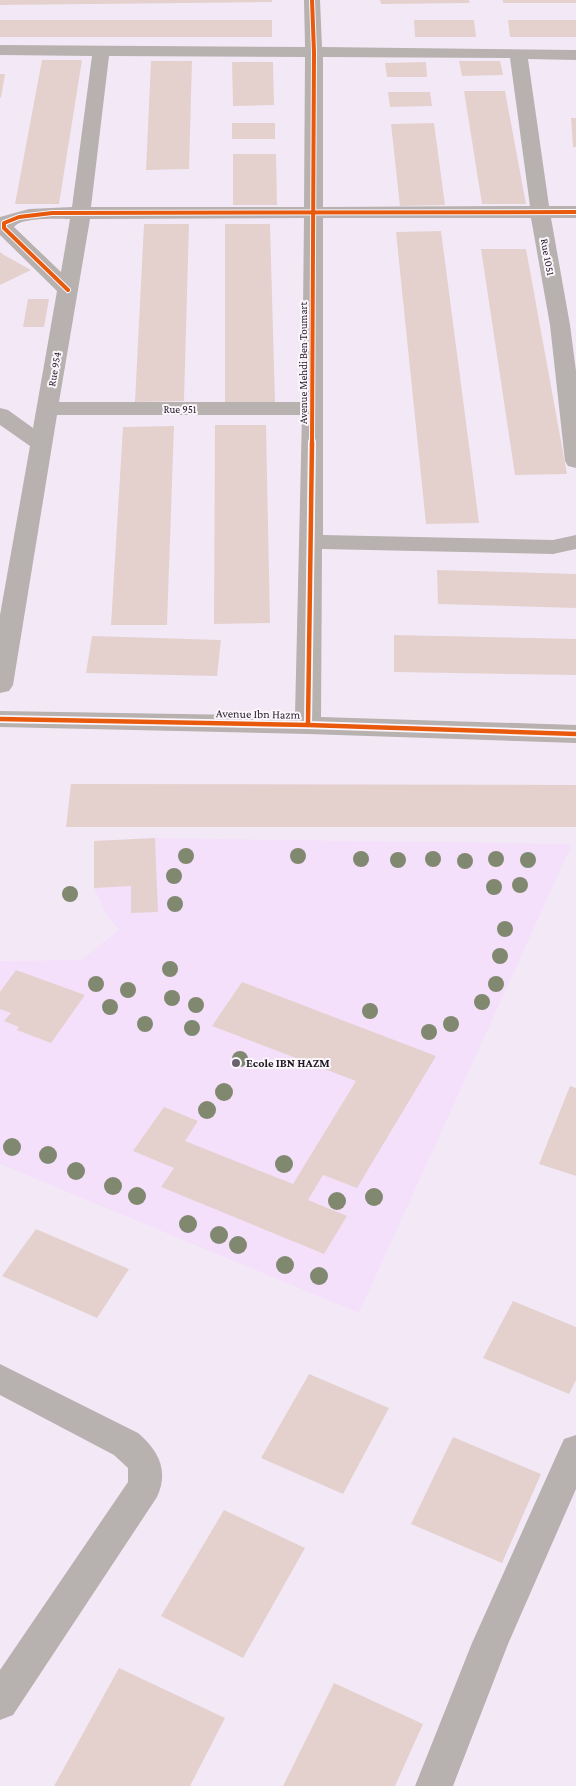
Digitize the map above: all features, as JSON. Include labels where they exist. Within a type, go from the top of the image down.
[{"type":"street","name":"Avenue Mehdi Ben Toumart","points":[[308,725],[313,409],[314,52],[312,0]]},
{"type":"street","points":[[0,50],[576,55]]},
{"type":"street","name":"Rue 954","points":[[0,685],[40,443],[48,408],[81,213],[102,51]]},
{"type":"street","name":"Rue 1051","points":[[518,53],[540,212],[560,325],[576,461]]},
{"type":"street","points":[[68,290],[4,228],[4,223],[8,219],[25,216],[81,213],[576,212]]},
{"type":"street","name":"Rue 951","points":[[48,408],[313,409]]},
{"type":"street","points":[[0,415],[40,443]]},
{"type":"street","points":[[311,542],[553,547],[576,542]]},
{"type":"street","name":"Avenue Ibn Hazm","points":[[0,719],[308,725],[576,734]]},
{"type":"street","points":[[0,1379],[126,1444],[141,1457],[147,1469],[145,1486],[0,1702]]},
{"type":"street","points":[[434,1786],[490,1643],[576,1450]]},
{"type":"shaded area","name":"Ecole IBN HAZM","points":[[156,838],[572,844],[359,1313],[0,1164],[0,961],[81,960],[119,930],[106,914],[94,888],[94,841]]},
{"type":"building","points":[[0,0],[272,0],[272,2],[0,5]]},
{"type":"building","points":[[380,0],[469,0],[470,3],[381,4]]},
{"type":"building","points":[[503,0],[576,0],[576,3],[503,3]]},
{"type":"building","points":[[0,20],[272,20],[272,37],[0,37]]},
{"type":"building","points":[[414,20],[474,20],[476,37],[415,37]]},
{"type":"building","points":[[508,20],[576,20],[576,37],[510,37]]},
{"type":"building","points":[[42,60],[82,60],[59,204],[15,204]]},
{"type":"building","points":[[151,61],[192,61],[189,169],[146,170]]},
{"type":"building","points":[[459,61],[500,61],[503,75],[462,76]]},
{"type":"building","points":[[232,62],[273,62],[274,105],[233,106]]},
{"type":"building","points":[[426,62],[427,77],[387,77],[385,63]]},
{"type":"building","points":[[0,74],[5,74],[1,98],[0,97]]},
{"type":"building","points":[[464,91],[505,91],[526,204],[482,204]]},
{"type":"building","points":[[388,92],[430,92],[432,106],[390,107]]},
{"type":"building","points":[[571,118],[576,118],[576,147],[573,147]]},
{"type":"building","points":[[232,123],[275,123],[275,139],[232,139]]},
{"type":"building","points":[[434,123],[445,205],[400,206],[391,124]]},
{"type":"building","points":[[233,154],[276,154],[277,205],[233,205]]},
{"type":"building","points":[[144,224],[189,224],[184,401],[135,402]]},
{"type":"building","points":[[225,224],[270,224],[275,402],[225,402]]},
{"type":"building","points":[[441,231],[479,523],[426,524],[396,232]]},
{"type":"building","points":[[481,249],[526,249],[567,474],[515,475]]},
{"type":"building","points":[[0,252],[4,255],[31,270],[0,285]]},
{"type":"building","points":[[28,299],[49,299],[44,327],[23,327]]},
{"type":"building","points":[[215,425],[266,425],[270,623],[214,624]]},
{"type":"building","points":[[174,426],[167,625],[111,625],[123,427]]},
{"type":"building","points":[[437,570],[576,574],[576,608],[438,604]]},
{"type":"building","points":[[394,635],[576,639],[576,675],[394,672]]},
{"type":"building","points":[[92,636],[221,640],[217,676],[86,673]]},
{"type":"building","points":[[71,784],[576,785],[576,827],[66,827]]},
{"type":"building","points":[[155,838],[158,912],[131,913],[131,886],[94,888],[94,841]]},
{"type":"building","points":[[16,970],[85,995],[51,1043],[17,1030],[19,1027],[4,1021],[11,1013],[0,1009],[0,992]]},
{"type":"building","points":[[242,982],[436,1056],[357,1188],[323,1175],[308,1200],[347,1216],[324,1254],[161,1187],[174,1168],[133,1151],[164,1107],[198,1121],[185,1141],[293,1184],[356,1081],[212,1026]]},
{"type":"building","points":[[570,1086],[576,1088],[576,1176],[539,1164]]},
{"type":"building","points":[[36,1229],[129,1269],[97,1318],[2,1276]]},
{"type":"building","points":[[513,1301],[576,1327],[576,1380],[569,1394],[483,1358]]},
{"type":"building","points":[[309,1374],[389,1408],[343,1494],[261,1458]]},
{"type":"building","points":[[453,1437],[541,1474],[502,1563],[411,1524]]},
{"type":"building","points":[[224,1510],[305,1548],[243,1658],[161,1616]]},
{"type":"building","points":[[119,1668],[225,1718],[190,1786],[54,1786]]},
{"type":"building","points":[[334,1683],[423,1724],[395,1786],[283,1786]]},
{"type":"cycle path","points":[[308,725],[313,409],[314,52],[312,0]]},
{"type":"cycle path","points":[[68,290],[4,228],[4,223],[19,217],[52,213],[576,212]]},
{"type":"cycle path","points":[[0,719],[308,725],[576,734]]},
{"type":"place","name":"Ecole IBN HAZM","points":[[236,1063]]}]
